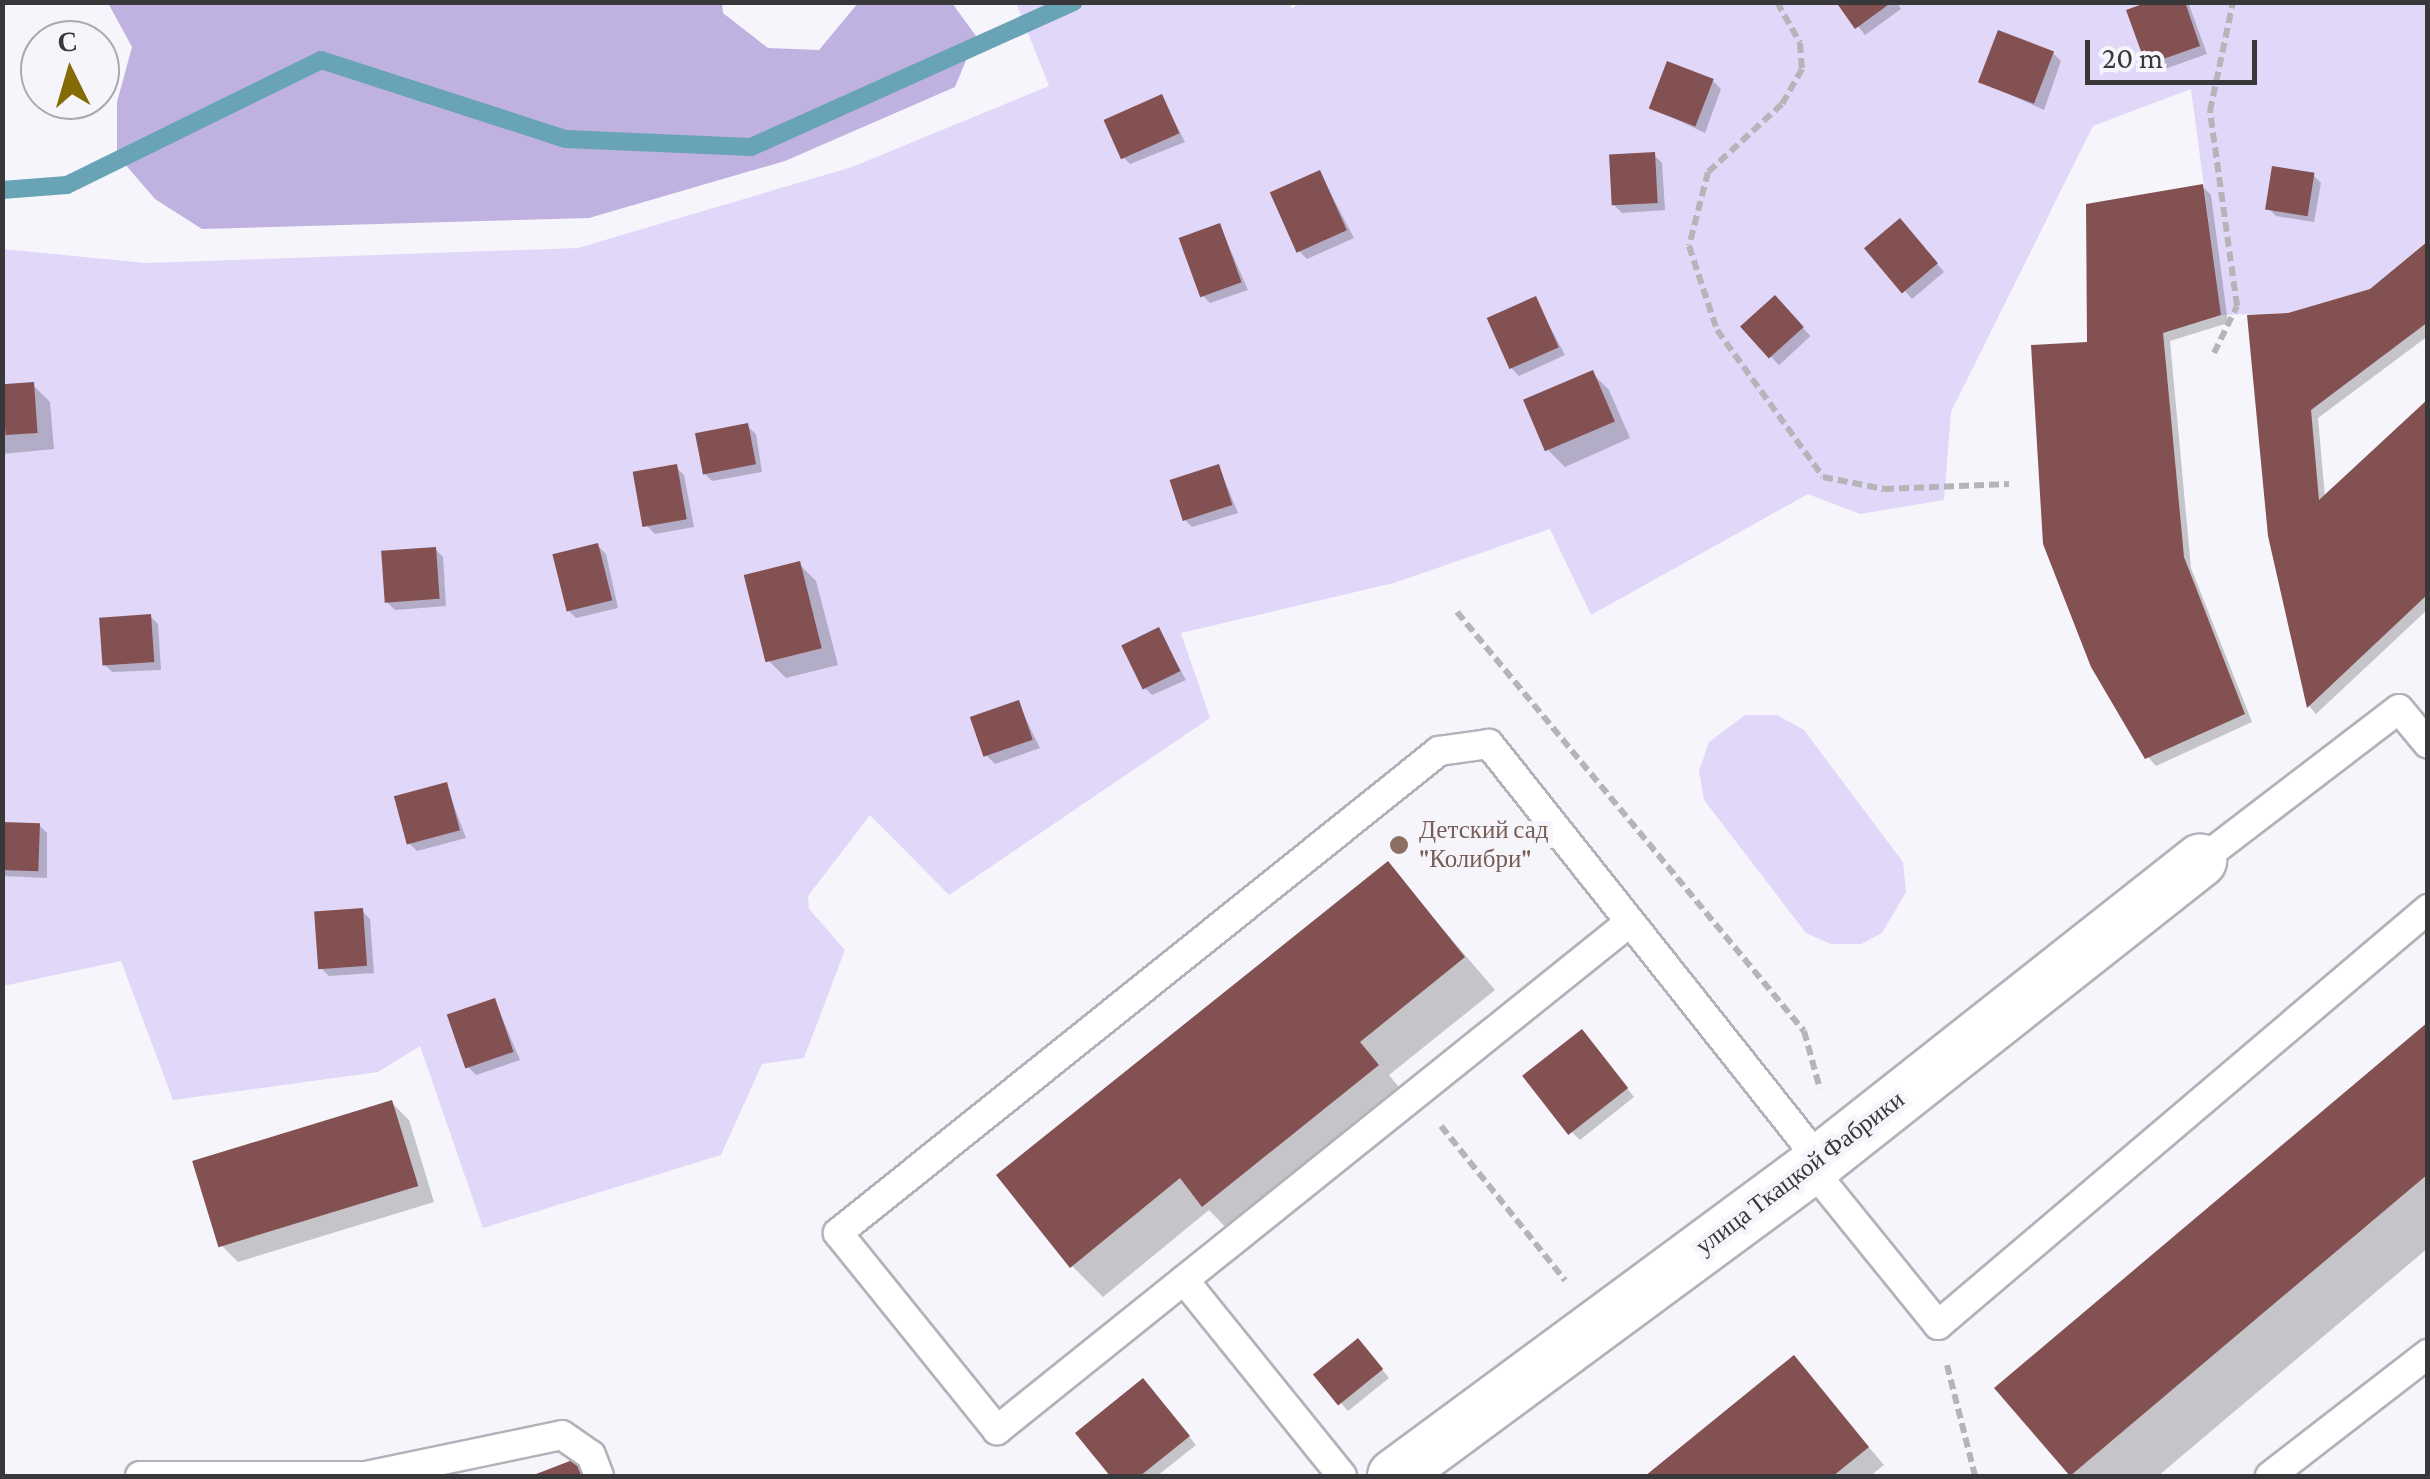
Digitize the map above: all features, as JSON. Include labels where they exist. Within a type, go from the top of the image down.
[{"type":"street","name":"улица Ткацкой Фабрики","points":[[1394,1476],[1822,1159],[2200,860]]},
{"type":"lane","points":[[2200,860],[2398,709],[2428,744]]},
{"type":"lane","points":[[1630,922],[997,1430],[838,1233],[1439,751],[1489,744],[1822,1159],[1938,1325],[2428,910]]},
{"type":"lane","points":[[1184,1280],[1342,1476]]},
{"type":"lane","points":[[2270,1476],[2428,1354]]},
{"type":"lane","points":[[156,1475],[366,1476],[562,1436],[591,1455],[599,1476]]},
{"type":"path","points":[[1777,2],[1800,43],[1802,69],[1782,104],[1708,172],[1689,246],[1717,330],[1823,477],[1884,489],[2010,484]]},
{"type":"path","points":[[2214,353],[2237,306],[2210,111],[2233,2]]},
{"type":"path","points":[[1457,612],[1804,1031],[1822,1159]]},
{"type":"path","points":[[1416,1094],[1545,1256]]},
{"type":"path","points":[[1938,1325],[1974,1476]]},
{"type":"shaded area","points":[[1289,2],[1292,9],[1300,2],[2427,3],[2427,241],[2370,289],[2288,313],[2221,315],[2191,89],[2093,126],[1951,412],[1944,500],[1860,514],[1808,494],[1591,615],[1550,529],[1394,583],[1181,633],[1210,718],[949,895],[870,815],[808,896],[809,909],[845,950],[804,1058],[762,1064],[721,1155],[483,1228],[420,1046],[378,1072],[173,1100],[121,961],[3,986],[2,249],[146,263],[578,248],[852,167],[1049,86],[1016,3]]},
{"type":"shaded area","points":[[108,3],[722,3],[723,13],[768,48],[819,50],[858,3],[952,3],[976,36],[955,87],[785,161],[589,218],[202,229],[155,199],[117,155],[120,91],[132,47]]},
{"type":"shaded area","points":[[1745,715],[1777,715],[1804,730],[1903,862],[1906,892],[1882,933],[1861,944],[1831,944],[1806,933],[1704,800],[1699,771],[1709,742]]},
{"type":"building","points":[[1836,2],[1892,2],[1855,29]]},
{"type":"building","points":[[2148,2],[2185,2],[2200,46],[2146,65],[2126,10]]},
{"type":"building","points":[[1998,30],[2054,52],[2034,104],[1978,82]]},
{"type":"building","points":[[1667,61],[1714,79],[1695,127],[1649,109]]},
{"type":"building","points":[[1162,94],[1179,133],[1121,159],[1104,120]]},
{"type":"building","points":[[1655,152],[1658,203],[1612,205],[1609,154]]},
{"type":"building","points":[[2272,166],[2314,173],[2308,216],[2265,209]]},
{"type":"building","points":[[1320,170],[1347,230],[1297,253],[1270,192]]},
{"type":"building","points":[[2203,184],[2221,315],[2163,333],[2184,557],[2245,714],[2145,759],[2091,667],[2043,544],[2031,345],[2087,342],[2086,204]]},
{"type":"building","points":[[1900,218],[1938,263],[1902,293],[1864,248]]},
{"type":"building","points":[[1220,223],[1242,282],[1200,297],[1179,238]]},
{"type":"building","points":[[2428,241],[2428,322],[2311,410],[2319,500],[2428,399],[2428,594],[2307,708],[2268,536],[2247,315],[2288,313],[2370,289]]},
{"type":"building","points":[[1775,295],[1804,327],[1769,358],[1740,326]]},
{"type":"building","points":[[1536,296],[1559,347],[1509,369],[1487,318]]},
{"type":"building","points":[[1593,370],[1615,422],[1545,451],[1523,400]]},
{"type":"building","points":[[34,382],[38,433],[6,435],[2,384]]},
{"type":"building","points":[[748,423],[756,464],[703,475],[695,433]]},
{"type":"building","points":[[677,464],[687,519],[642,527],[633,472]]},
{"type":"building","points":[[1219,464],[1232,505],[1183,521],[1170,480]]},
{"type":"building","points":[[598,543],[612,600],[567,612],[552,554]]},
{"type":"building","points":[[436,547],[440,599],[385,603],[381,551]]},
{"type":"building","points":[[800,561],[822,648],[765,662],[744,575]]},
{"type":"building","points":[[151,614],[154,662],[102,666],[99,618]]},
{"type":"building","points":[[1159,627],[1180,671],[1143,689],[1121,645]]},
{"type":"building","points":[[1019,700],[1033,740],[984,757],[970,717]]},
{"type":"building","points":[[447,782],[460,830],[407,845],[394,796]]},
{"type":"building","points":[[2,822],[40,823],[38,871],[2,870]]},
{"type":"building","points":[[1388,861],[1465,957],[1360,1042],[1379,1065],[1202,1207],[1180,1178],[1070,1268],[996,1175]]},
{"type":"building","points":[[363,908],[367,966],[318,969],[314,911]]},
{"type":"building","points":[[495,998],[514,1052],[465,1068],[447,1015]]},
{"type":"building","points":[[2428,1022],[2428,1174],[2070,1476],[1994,1388]]},
{"type":"building","points":[[1582,1029],[1628,1088],[1568,1135],[1522,1076]]},
{"type":"building","points":[[392,1100],[418,1186],[218,1247],[192,1161]]},
{"type":"building","points":[[1358,1338],[1383,1369],[1338,1406],[1313,1375]]},
{"type":"building","points":[[1794,1355],[1869,1447],[1833,1476],[1645,1476]]},
{"type":"building","points":[[1143,1378],[1190,1436],[1140,1476],[1110,1476],[1075,1433]]},
{"type":"building","points":[[575,1459],[582,1476],[531,1476]]},
{"type":"waterway","points":[[2,190],[67,185],[321,60],[566,139],[751,147],[1074,2]]},
{"type":"place","name":"Детский сад \"Колибри\"","points":[[1399,845]]}]
